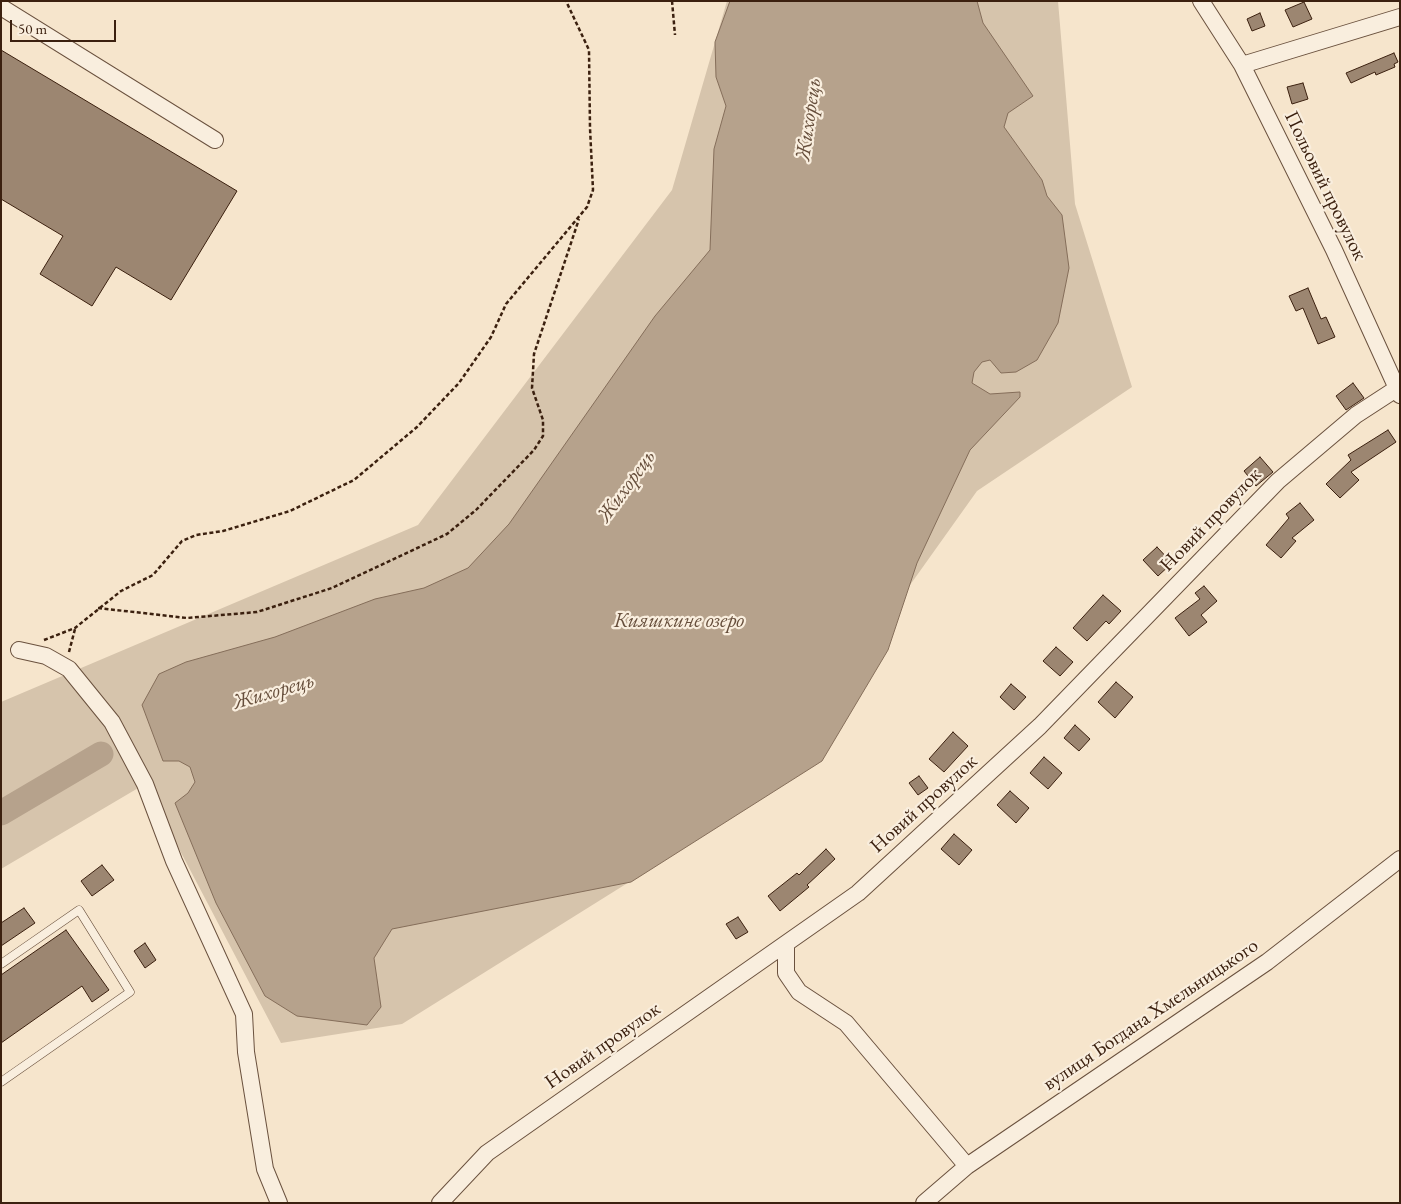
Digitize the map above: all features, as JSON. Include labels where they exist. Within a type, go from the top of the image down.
[{"type":"street","name":"Польовий провулок","points":[[1201,1],[1242,65],[1334,250],[1398,392]]},
{"type":"street","points":[[1,7],[215,140]]},
{"type":"street","points":[[1242,65],[1400,17]]},
{"type":"street","name":"Новий провулок","points":[[440,1203],[487,1153],[858,893],[1040,726],[1278,481],[1356,415],[1398,392]]},
{"type":"street","points":[[19,650],[46,656],[69,669],[112,722],[145,784],[174,861],[244,1014],[246,1052],[264,1169],[278,1203]]},
{"type":"street","name":"вулиця Богдана Хмельницького","points":[[924,1203],[967,1166],[1267,962],[1400,859]]},
{"type":"street","points":[[786,944],[786,972],[799,992],[846,1023],[967,1166]]},
{"type":"lane","points":[[1,964],[79,910],[130,992],[1,1082]]},
{"type":"path","points":[[43,641],[75,628],[96,608],[121,591],[152,575],[182,541],[196,535],[224,531],[290,511],[354,480],[417,427],[459,383],[491,337],[506,304],[588,207],[593,190],[589,50],[566,1]]},
{"type":"path","points":[[672,1],[675,35]]},
{"type":"path","points":[[96,608],[187,618],[256,612],[332,588],[447,534],[476,510],[534,450],[543,436],[543,420],[532,388],[534,354],[580,216]]},
{"type":"path","points":[[69,669],[69,649],[75,628]]},
{"type":"shaded area","name":"Кияшкине озеро","points":[[727,1],[1058,1],[1075,204],[1132,387],[977,491],[754,804],[402,1024],[281,1043],[145,784],[1,869],[1,702],[418,525],[672,190]]},
{"type":"water","name":"Кияшкине озеро","points":[[730,1],[977,1],[983,23],[1033,96],[1008,113],[1004,127],[1042,180],[1047,196],[1062,215],[1069,268],[1058,323],[1037,360],[1016,372],[1001,373],[990,360],[982,362],[974,372],[972,383],[990,394],[1020,392],[1020,397],[970,450],[917,563],[888,650],[822,761],[631,882],[392,929],[374,958],[381,1007],[367,1025],[297,1016],[265,996],[216,903],[175,803],[188,793],[195,782],[190,767],[179,761],[163,761],[142,705],[159,674],[186,662],[275,637],[375,599],[424,588],[468,568],[509,524],[655,316],[710,250],[714,149],[726,106],[716,77],[715,42]]},
{"type":"building","points":[[1304,2],[1312,19],[1293,27],[1285,10]]},
{"type":"building","points":[[1260,13],[1265,26],[1252,31],[1247,19]]},
{"type":"building","points":[[1,50],[237,191],[171,300],[116,267],[92,306],[40,274],[63,236],[1,199]]},
{"type":"building","points":[[1394,53],[1398,62],[1394,64],[1395,67],[1376,75],[1375,72],[1351,83],[1346,73]]},
{"type":"building","points":[[1303,83],[1308,99],[1292,104],[1287,87]]},
{"type":"building","points":[[1308,288],[1321,319],[1326,317],[1335,337],[1318,344],[1303,308],[1296,311],[1289,296]]},
{"type":"building","points":[[1353,383],[1364,398],[1346,410],[1336,396]]},
{"type":"building","points":[[1388,430],[1396,442],[1351,472],[1359,480],[1340,498],[1326,484],[1351,460],[1348,455]]},
{"type":"building","points":[[1260,457],[1273,472],[1256,486],[1244,471]]},
{"type":"building","points":[[1300,503],[1314,520],[1292,538],[1296,541],[1281,558],[1266,545],[1289,518],[1286,514]]},
{"type":"building","points":[[1157,547],[1172,563],[1158,576],[1143,560]]},
{"type":"building","points":[[1204,586],[1217,601],[1201,615],[1207,622],[1189,636],[1175,618],[1200,599],[1195,593]]},
{"type":"building","points":[[1103,595],[1121,611],[1109,624],[1106,621],[1087,641],[1073,628]]},
{"type":"building","points":[[1056,647],[1073,662],[1060,676],[1043,661]]},
{"type":"building","points":[[1116,682],[1133,697],[1115,718],[1098,702]]},
{"type":"building","points":[[1011,684],[1026,697],[1014,710],[1000,697]]},
{"type":"building","points":[[1075,725],[1090,739],[1079,751],[1064,738]]},
{"type":"building","points":[[953,732],[968,746],[944,772],[929,759]]},
{"type":"building","points":[[1044,757],[1062,773],[1048,789],[1030,773]]},
{"type":"building","points":[[919,776],[928,788],[918,795],[909,783]]},
{"type":"building","points":[[1010,791],[1029,808],[1016,823],[997,805]]},
{"type":"building","points":[[954,834],[972,850],[959,865],[941,849]]},
{"type":"building","points":[[826,849],[835,859],[807,885],[809,887],[780,911],[768,896],[797,873],[799,875]]},
{"type":"building","points":[[102,865],[114,880],[92,896],[81,881]]},
{"type":"building","points":[[24,908],[35,923],[1,946],[1,923]]},
{"type":"building","points":[[738,917],[748,932],[736,939],[726,924]]},
{"type":"building","points":[[66,930],[109,990],[92,1002],[82,986],[1,1043],[1,975]]},
{"type":"building","points":[[145,943],[156,960],[145,968],[134,951]]},
{"type":"waterway","name":"Жихорець","points":[[1,813],[101,754]]}]
